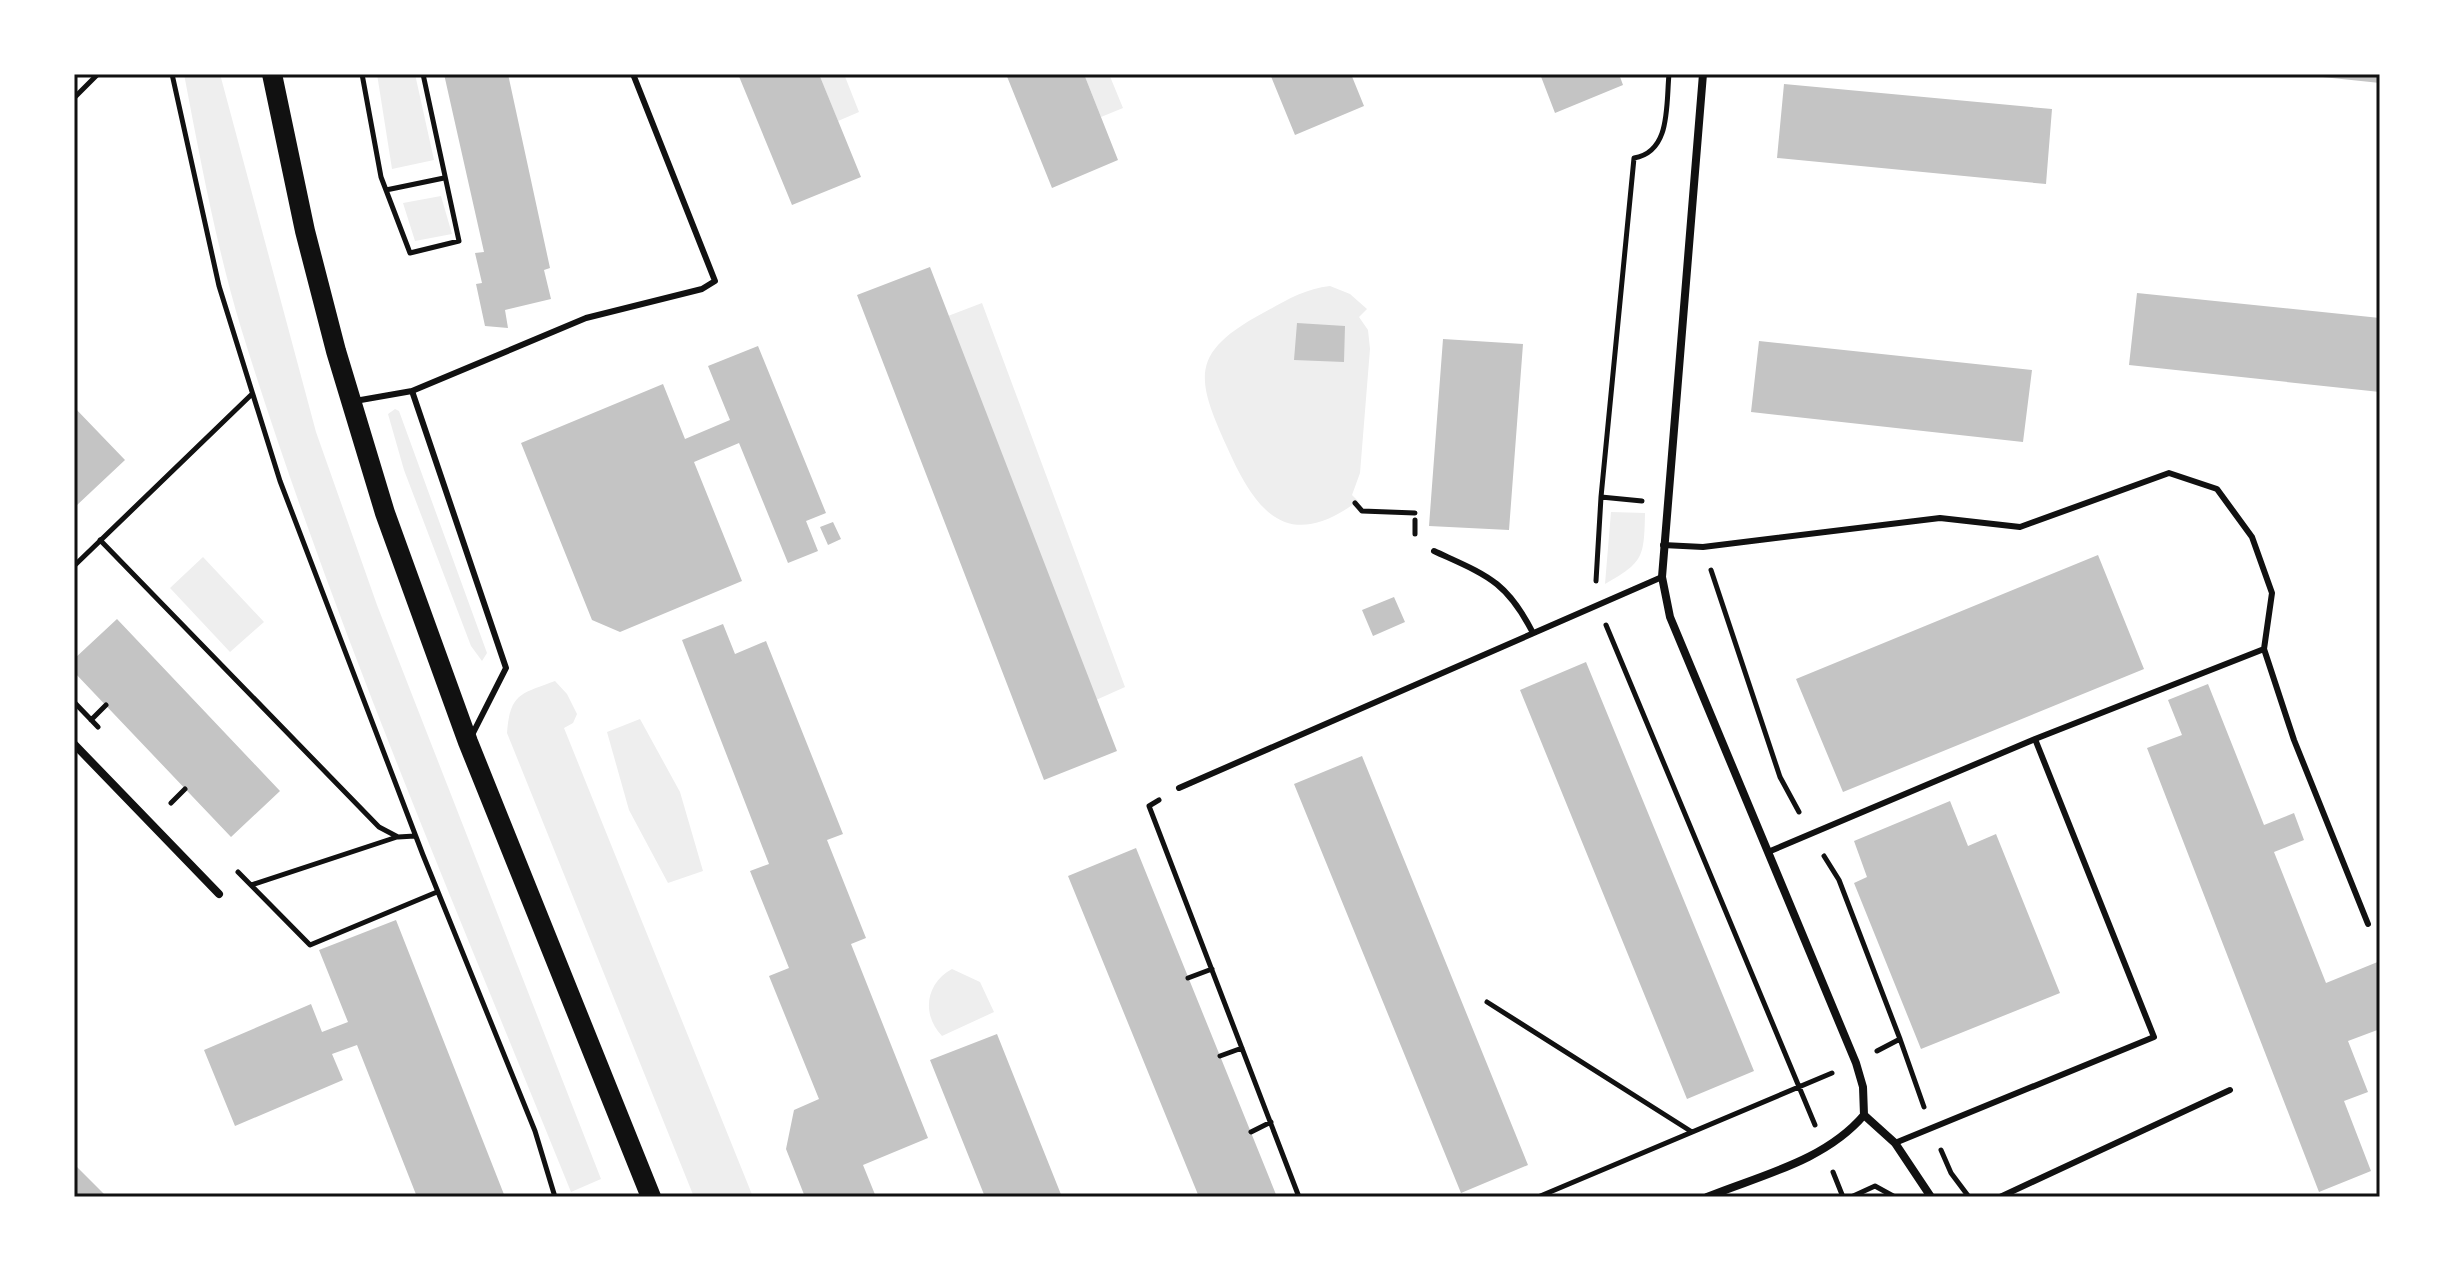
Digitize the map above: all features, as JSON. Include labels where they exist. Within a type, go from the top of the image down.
[{"type":"main road","points":[[272,74],[305,231],[390,527],[468,742],[651,1197]]},
{"type":"street","points":[[1703,74],[1662,577],[1670,617],[1856,1063],[1863,1087],[1864,1115],[1847,1135],[1825,1150],[1707,1197]]},
{"type":"street","points":[[74,744],[219,894]]},
{"type":"street","points":[[1864,1115],[1895,1143],[1931,1197]]},
{"type":"lane","points":[[352,401],[412,391],[586,318],[702,289],[715,281],[633,74]]},
{"type":"lane","points":[[412,391],[506,668],[468,742]]},
{"type":"lane","points":[[1663,545],[1703,547],[1940,518],[2020,527],[2169,473],[2217,489],[2252,537],[2272,593],[2264,649],[2294,740],[2368,924]]},
{"type":"lane","points":[[1434,551],[1493,578],[1518,604],[1533,633]]},
{"type":"lane","points":[[1179,788],[1662,577]]},
{"type":"lane","points":[[1768,852],[2035,739],[2264,649]]},
{"type":"lane","points":[[1895,1143],[2154,1037],[2035,739]]},
{"type":"lane","points":[[2000,1197],[2230,1090]]},
{"type":"path","points":[[74,98],[98,74]]},
{"type":"path","points":[[172,74],[215,271],[251,395],[321,592],[415,836],[535,1131],[555,1197]]},
{"type":"path","points":[[362,74],[386,190],[410,253],[459,241],[423,74]]},
{"type":"path","points":[[1669,74],[1664,128],[1658,146],[1648,156],[1634,158],[1595,588],[1614,649],[1800,1087],[1843,1197]]},
{"type":"path","points":[[386,190],[444,178]]},
{"type":"path","points":[[75,562],[251,395]]},
{"type":"path","points":[[1601,497],[1667,503]]},
{"type":"path","points":[[1355,503],[1362,511],[1415,513]]},
{"type":"path","points":[[100,540],[273,722],[379,827],[398,837]]},
{"type":"path","points":[[1703,547],[1780,777],[1839,880],[1931,1127],[1951,1173],[1969,1197]]},
{"type":"path","points":[[74,702],[101,730]]},
{"type":"path","points":[[91,720],[106,705]]},
{"type":"path","points":[[1179,788],[1149,806],[1299,1197]]},
{"type":"path","points":[[161,793],[172,805],[185,789]]},
{"type":"path","points":[[251,885],[398,837],[415,836]]},
{"type":"path","points":[[229,863],[310,945],[437,892]]},
{"type":"path","points":[[1188,978],[1212,969]]},
{"type":"path","points":[[1487,1002],[1693,1133]]},
{"type":"path","points":[[1538,1197],[1856,1063],[1900,1039]]},
{"type":"path","points":[[1220,1056],[1242,1048]]},
{"type":"path","points":[[1251,1132],[1271,1122]]},
{"type":"path","points":[[1851,1197],[1875,1186],[1895,1197]]},
{"type":"shaded area","points":[[184,74],[220,74],[316,432],[377,605],[601,1179],[571,1192],[397,763],[277,438],[224,265]]},
{"type":"shaded area","points":[[377,74],[415,74],[434,160],[392,169]]},
{"type":"shaded area","points":[[819,74],[844,74],[859,112],[838,121]]},
{"type":"shaded area","points":[[1084,74],[1109,74],[1123,108],[1101,117]]},
{"type":"shaded area","points":[[441,196],[452,234],[415,241],[403,203]]},
{"type":"shaded area","points":[[1330,286],[1350,294],[1367,309],[1359,317],[1368,330],[1370,349],[1360,473],[1352,495],[1358,501],[1312,524],[1293,524],[1277,518],[1263,507],[1238,470],[1209,403],[1205,385],[1206,369],[1211,355],[1222,341],[1239,327],[1295,296]]},
{"type":"shaded area","points":[[982,303],[1125,687],[1096,700],[948,316]]},
{"type":"shaded area","points":[[395,409],[399,411],[487,653],[482,661],[471,646],[404,470],[388,414]]},
{"type":"shaded area","points":[[1611,512],[1645,513],[1644,540],[1635,563],[1605,584]]},
{"type":"shaded area","points":[[203,557],[264,622],[230,652],[170,588]]},
{"type":"shaded area","points":[[555,681],[567,694],[577,714],[573,723],[564,728],[753,1197],[694,1197],[507,733],[511,710],[519,697]]},
{"type":"shaded area","points":[[640,719],[680,792],[703,871],[668,883],[629,810],[607,732]]},
{"type":"shaded area","points":[[952,969],[980,982],[994,1012],[942,1036],[931,1018],[929,1000],[937,982]]},
{"type":"building","points":[[444,74],[508,74],[550,268],[544,270],[551,299],[505,310],[508,328],[485,326],[476,284],[482,283],[475,253],[484,252]]},
{"type":"building","points":[[738,74],[819,74],[861,177],[792,205]]},
{"type":"building","points":[[1006,74],[1084,74],[1118,160],[1052,188]]},
{"type":"building","points":[[1270,74],[1351,74],[1364,106],[1295,135]]},
{"type":"building","points":[[1540,74],[1619,74],[1623,85],[1555,113]]},
{"type":"building","points":[[2380,74],[2380,83],[2313,76]]},
{"type":"building","points":[[1784,84],[2052,109],[2046,184],[1777,158]]},
{"type":"building","points":[[930,267],[1117,751],[1044,780],[857,295]]},
{"type":"building","points":[[2137,293],[2380,318],[2380,392],[2129,365]]},
{"type":"building","points":[[1297,323],[1345,326],[1344,362],[1294,360]]},
{"type":"building","points":[[1443,339],[1523,344],[1509,530],[1429,526]]},
{"type":"building","points":[[1759,341],[2032,370],[2023,442],[1751,412]]},
{"type":"building","points":[[758,346],[826,513],[806,521],[818,551],[788,563],[739,443],[694,462],[742,581],[620,632],[592,620],[521,443],[663,384],[685,439],[730,420],[708,366]]},
{"type":"building","points":[[74,407],[125,460],[76,506],[74,504]]},
{"type":"building","points":[[833,522],[841,539],[828,545],[820,527]]},
{"type":"building","points":[[2098,555],[2144,669],[1843,792],[1796,679]]},
{"type":"building","points":[[1394,597],[1405,622],[1373,636],[1362,610]]},
{"type":"building","points":[[117,619],[280,791],[231,837],[74,672],[74,659]]},
{"type":"building","points":[[723,624],[735,654],[766,641],[843,834],[827,840],[866,938],[851,944],[928,1138],[863,1165],[876,1197],[805,1197],[786,1149],[794,1110],[819,1099],[769,976],[789,968],[750,871],[769,864],[682,640]]},
{"type":"building","points":[[1586,662],[1754,1071],[1687,1099],[1520,690]]},
{"type":"building","points":[[2208,684],[2264,825],[2294,813],[2304,840],[2274,852],[2326,983],[2380,961],[2380,1029],[2348,1041],[2368,1092],[2344,1101],[2371,1171],[2319,1192],[2147,748],[2182,735],[2168,700]]},
{"type":"building","points":[[1362,756],[1528,1165],[1461,1193],[1294,784]]},
{"type":"building","points":[[1950,801],[1968,846],[1996,834],[2060,993],[1921,1049],[1854,883],[1867,877],[1854,841]]},
{"type":"building","points":[[1136,848],[1277,1197],[1199,1197],[1068,876]]},
{"type":"building","points":[[396,920],[505,1197],[417,1197],[357,1045],[332,1054],[343,1080],[235,1126],[204,1050],[311,1004],[322,1032],[348,1022],[319,950]]},
{"type":"building","points":[[997,1034],[1062,1197],[985,1197],[930,1060]]},
{"type":"building","points":[[74,1164],[107,1197],[74,1197]]}]
